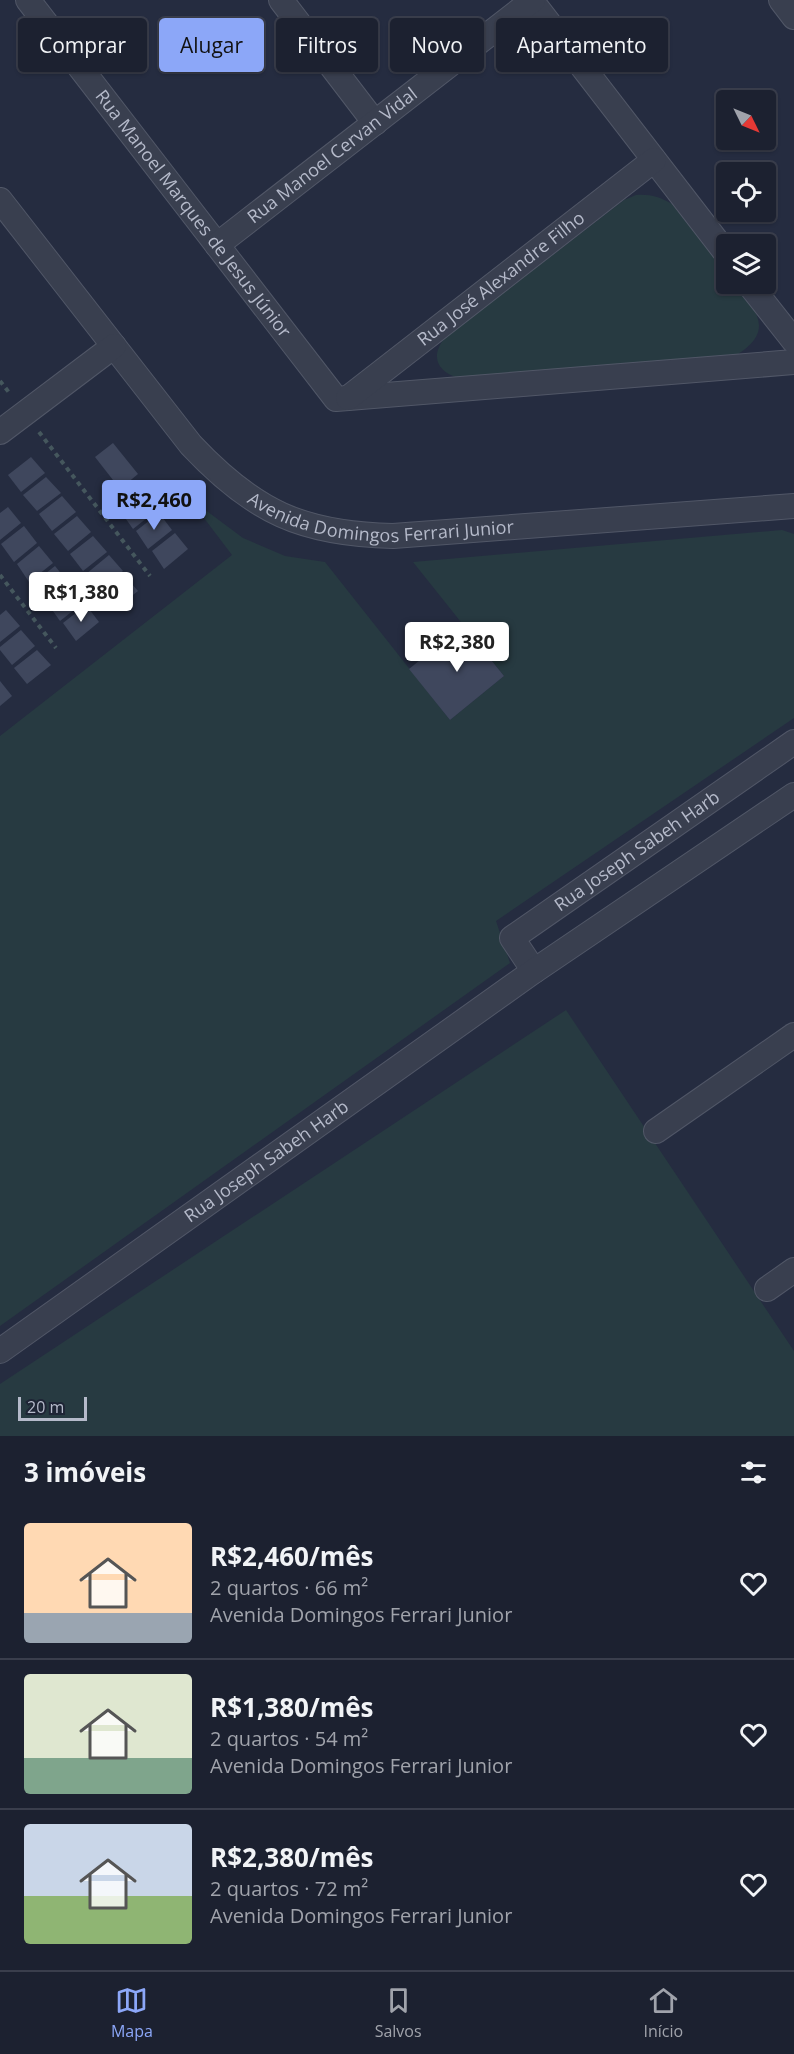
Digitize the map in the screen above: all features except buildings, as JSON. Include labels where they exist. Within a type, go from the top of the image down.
[{"type":"street","name":"Rua Manoel Marques de Jesus Júnior","points":[[27,0],[217,245],[342,398]]},
{"type":"street","points":[[281,0],[375,123]]},
{"type":"street","name":"Rua Manoel Cervan Vidal","points":[[217,245],[532,0]]},
{"type":"street","points":[[532,0],[716,240]]},
{"type":"street","points":[[781,0],[794,17]]},
{"type":"street","name":"Rua José Alexandre Filho","points":[[342,398],[654,160]]},
{"type":"street","name":"Avenida Domingos Ferrari Junior","points":[[0,200],[191,445],[218,473],[248,497],[281,515],[317,528],[355,535],[393,536],[794,506]]},
{"type":"street","points":[[757,294],[794,341]]},
{"type":"street","points":[[0,432],[114,346]]},
{"type":"street","points":[[342,398],[794,363]]},
{"type":"street","name":"Rua Joseph Sabeh Harb","points":[[534,971],[512,938],[794,742]]},
{"type":"street","name":"Rua Joseph Sabeh Harb","points":[[0,1351],[534,971],[794,795]]},
{"type":"street","points":[[656,1131],[794,1035]]},
{"type":"street","points":[[767,1289],[794,1270]]},
{"type":"path","points":[[0,381],[150,576]]},
{"type":"path","points":[[0,575],[56,648]]},
{"type":"shaded area","points":[[636,195],[646,195],[655,196],[672,204],[716,260],[716,294],[743,294],[755,311],[759,328],[756,337],[749,345],[738,354],[458,378],[441,368],[437,352],[444,339],[624,200]]},
{"type":"shaded area","points":[[188,497],[243,538],[285,556],[325,562],[450,720],[504,676],[413,562],[782,530],[794,534],[794,718],[496,921],[510,963],[0,1326],[0,736],[232,555]]},
{"type":"shaded area","points":[[566,1010],[794,1351],[794,1436],[0,1436],[0,1384]]}]
